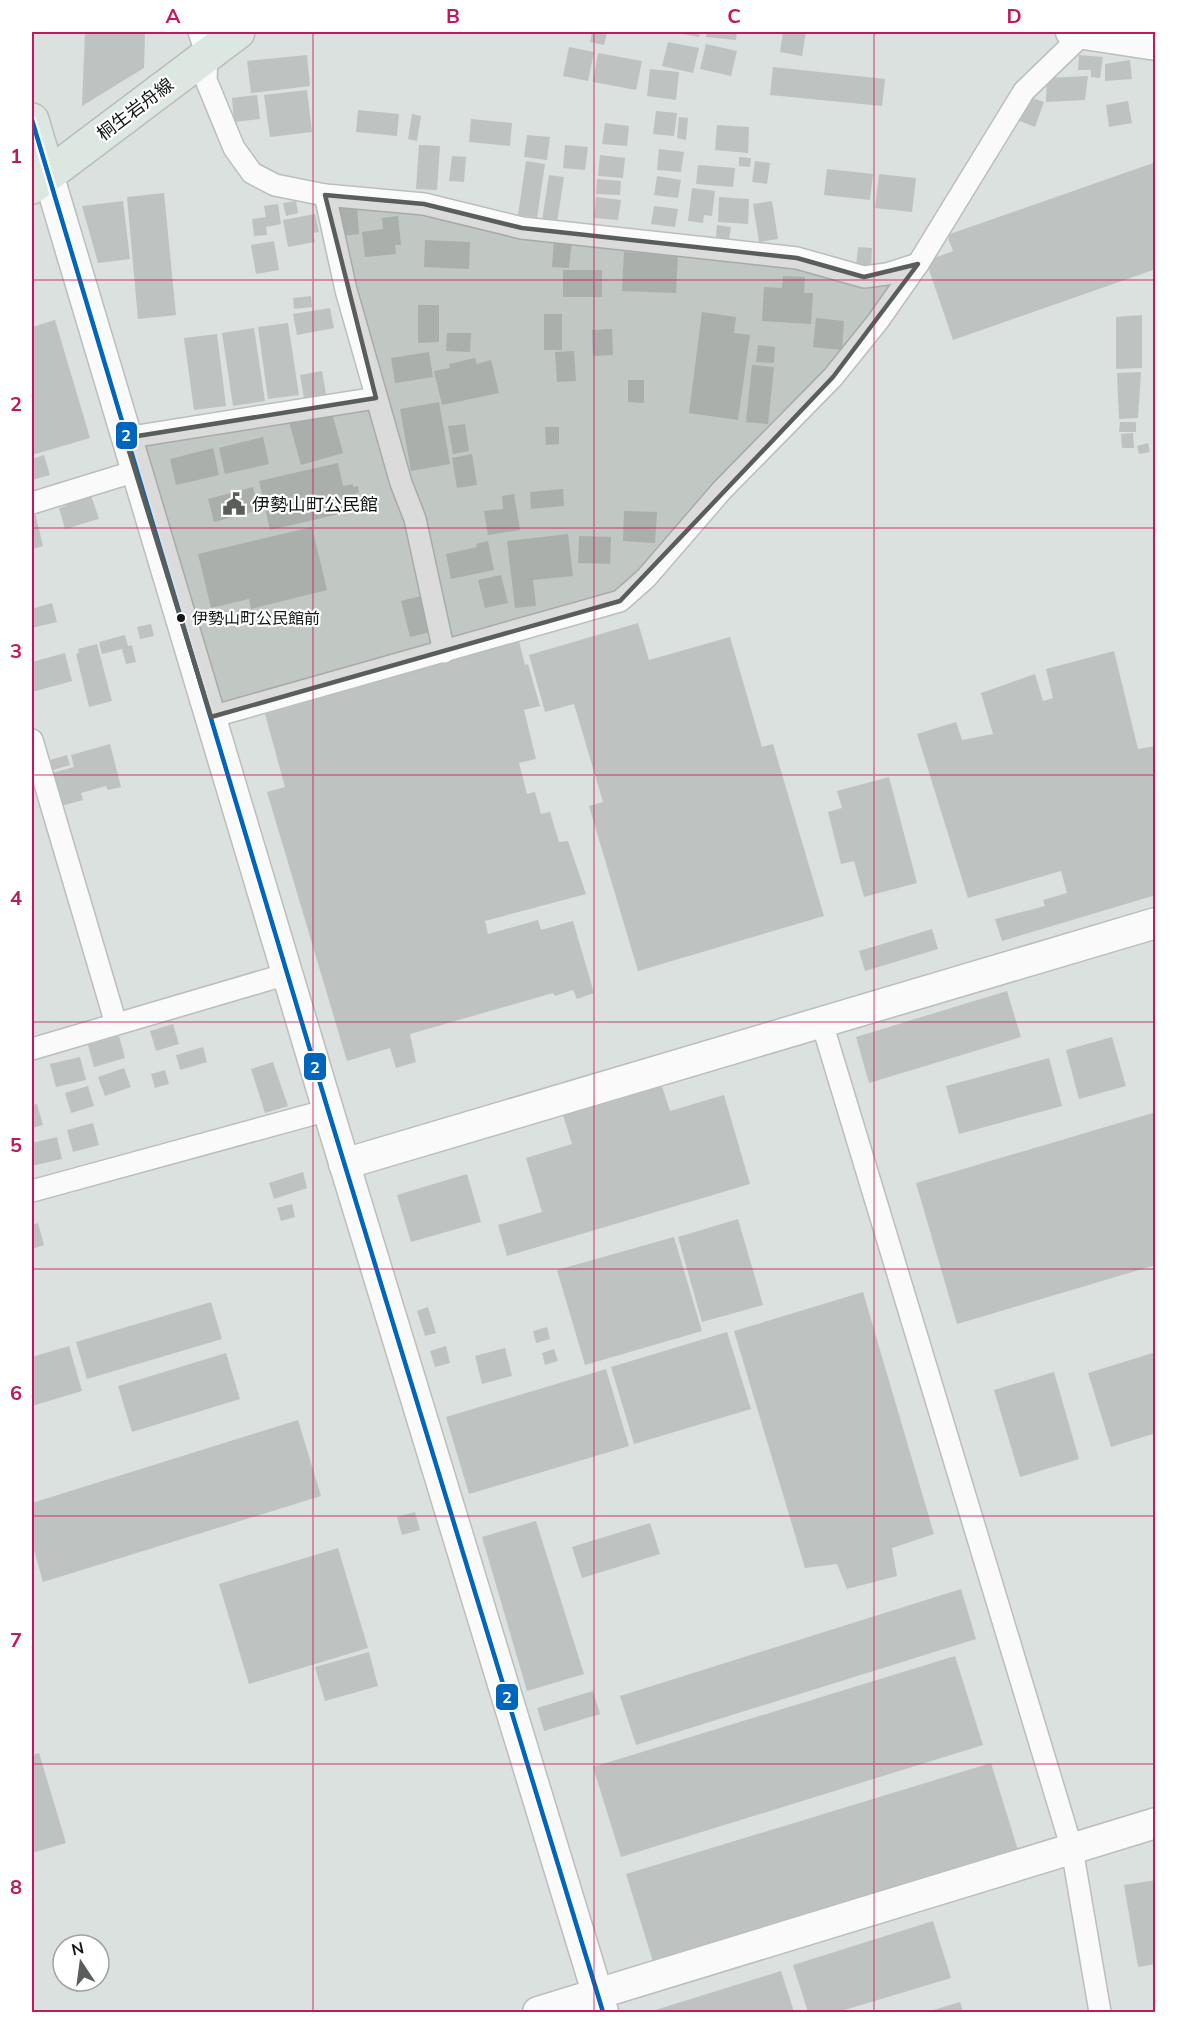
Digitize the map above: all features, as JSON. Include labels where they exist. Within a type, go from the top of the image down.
[{"type":"main road","name":"桐生岩舟線","points":[[40,180],[203,43],[238,32]]},
{"type":"main road","points":[[1080,32],[1155,45]]},
{"type":"main road","points":[[32,120],[40,180],[136,471],[600,2004]]},
{"type":"main road","points":[[345,1164],[1155,923]]},
{"type":"main road","points":[[538,2013],[600,2004],[1155,1823]]},
{"type":"street","points":[[210,717],[620,601],[633,591],[722,490],[833,376],[878,321],[918,264],[1024,91],[1080,32]]},
{"type":"street","points":[[203,43],[206,80],[234,148],[252,173],[275,185],[325,195],[424,204],[522,228],[797,258],[864,277],[887,274],[918,264]]},
{"type":"street","points":[[325,195],[346,290],[400,483],[415,519],[444,652]]},
{"type":"street","points":[[125,438],[376,398]]},
{"type":"street","points":[[32,503],[136,471]]},
{"type":"street","points":[[32,740],[116,1024]]},
{"type":"street","points":[[32,1049],[287,974]]},
{"type":"street","points":[[822,1023],[1072,1849],[1100,2013]]},
{"type":"street","points":[[32,1191],[328,1110]]},
{"type":"highlighted area","points":[[325,195],[424,204],[522,228],[797,258],[864,277],[918,264],[833,377],[620,601],[211,717],[125,438],[376,398]]},
{"type":"building","points":[[85,32],[145,32],[144,68],[82,106]]},
{"type":"building","points":[[592,32],[607,32],[604,45],[590,42]]},
{"type":"building","points":[[672,32],[700,32],[699,37]]},
{"type":"building","points":[[706,32],[737,32],[736,40],[706,37]]},
{"type":"building","points":[[783,32],[806,32],[802,56],[780,52]]},
{"type":"building","points":[[668,42],[699,48],[693,73],[662,66]]},
{"type":"building","points":[[706,44],[737,51],[731,76],[700,69]]},
{"type":"building","points":[[569,47],[594,52],[588,81],[563,76]]},
{"type":"building","points":[[598,53],[642,61],[636,90],[593,82]]},
{"type":"building","points":[[307,55],[310,86],[251,93],[247,61]]},
{"type":"building","points":[[1079,55],[1103,57],[1100,78],[1091,77],[1091,70],[1078,70]]},
{"type":"building","points":[[1130,60],[1132,79],[1105,81],[1105,64]]},
{"type":"building","points":[[773,67],[885,79],[882,106],[770,95]]},
{"type":"building","points":[[650,69],[679,72],[676,100],[647,96]]},
{"type":"building","points":[[1088,76],[1085,100],[1046,102],[1047,78]]},
{"type":"building","points":[[307,90],[312,132],[270,137],[264,95]]},
{"type":"building","points":[[257,95],[260,119],[234,122],[232,98]]},
{"type":"building","points":[[1023,95],[1044,102],[1035,127],[1015,119]]},
{"type":"building","points":[[1128,101],[1132,123],[1109,127],[1106,105]]},
{"type":"building","points":[[358,110],[399,114],[397,136],[356,132]]},
{"type":"building","points":[[656,111],[677,113],[674,136],[653,134]]},
{"type":"building","points":[[412,114],[421,116],[417,141],[408,139]]},
{"type":"building","points":[[679,117],[688,118],[686,140],[677,138]]},
{"type":"building","points":[[471,119],[512,123],[510,146],[469,142]]},
{"type":"building","points":[[605,123],[629,126],[627,146],[602,144]]},
{"type":"building","points":[[717,125],[749,127],[748,153],[715,150]]},
{"type":"building","points":[[527,135],[550,137],[547,160],[524,157]]},
{"type":"building","points":[[419,145],[440,146],[437,190],[416,189]]},
{"type":"building","points":[[565,145],[588,147],[585,170],[563,168]]},
{"type":"building","points":[[659,149],[684,152],[681,172],[657,170]]},
{"type":"building","points":[[600,155],[625,158],[623,178],[598,176]]},
{"type":"building","points":[[452,156],[466,157],[464,182],[449,181]]},
{"type":"building","points":[[739,157],[751,158],[750,167],[739,166]]},
{"type":"building","points":[[526,161],[545,164],[537,218],[518,215]]},
{"type":"building","points":[[755,161],[770,163],[767,184],[752,182]]},
{"type":"building","points":[[1156,162],[1156,269],[953,340],[926,261],[953,251],[947,235]]},
{"type":"building","points":[[698,165],[735,168],[733,187],[696,184]]},
{"type":"building","points":[[827,169],[873,174],[870,200],[824,195]]},
{"type":"building","points":[[879,174],[916,178],[912,212],[875,208]]},
{"type":"building","points":[[549,175],[564,177],[557,223],[542,221]]},
{"type":"building","points":[[657,176],[681,180],[678,198],[654,195]]},
{"type":"building","points":[[597,179],[621,181],[620,195],[596,194]]},
{"type":"building","points":[[692,188],[715,191],[712,216],[704,215],[703,223],[688,221]]},
{"type":"building","points":[[164,193],[176,315],[138,319],[127,197]]},
{"type":"building","points":[[596,197],[621,200],[618,220],[594,218]]},
{"type":"building","points":[[719,197],[749,199],[748,224],[718,222]]},
{"type":"building","points":[[123,201],[130,259],[98,263],[82,206]]},
{"type":"building","points":[[296,201],[298,213],[286,216],[283,203]]},
{"type":"building","points":[[772,201],[778,239],[759,242],[753,204]]},
{"type":"building","points":[[278,204],[281,224],[266,227],[267,235],[254,236],[252,219],[266,217],[264,206]]},
{"type":"building","points":[[357,206],[359,234],[340,236],[338,208]]},
{"type":"building","points":[[654,206],[678,209],[675,227],[651,224]]},
{"type":"building","points":[[315,214],[319,232],[313,233],[315,242],[288,247],[283,220]]},
{"type":"building","points":[[398,216],[401,245],[395,245],[396,254],[365,257],[362,232],[383,229],[382,218]]},
{"type":"building","points":[[717,225],[731,227],[729,239],[716,237]]},
{"type":"building","points":[[554,239],[572,240],[569,268],[552,267]]},
{"type":"building","points":[[425,240],[470,242],[469,269],[424,267]]},
{"type":"building","points":[[274,241],[279,270],[256,274],[251,245]]},
{"type":"building","points":[[858,247],[872,248],[871,268],[856,267]]},
{"type":"building","points":[[624,252],[678,255],[676,293],[622,291]]},
{"type":"building","points":[[563,270],[602,270],[602,297],[563,297]]},
{"type":"building","points":[[783,276],[805,277],[804,293],[813,293],[811,324],[762,321],[764,287],[782,288]]},
{"type":"building","points":[[311,296],[312,307],[294,309],[293,298]]},
{"type":"building","points":[[418,305],[439,305],[439,342],[418,343]]},
{"type":"building","points":[[330,308],[334,328],[297,335],[293,314]]},
{"type":"building","points":[[702,312],[736,317],[734,333],[750,335],[738,420],[689,413]]},
{"type":"building","points":[[544,314],[562,314],[562,350],[544,350]]},
{"type":"building","points":[[1142,315],[1142,368],[1116,369],[1116,317]]},
{"type":"building","points":[[816,318],[844,321],[842,350],[813,347]]},
{"type":"building","points":[[55,320],[90,438],[32,455],[32,327]]},
{"type":"building","points":[[288,323],[299,395],[268,399],[258,327]]},
{"type":"building","points":[[254,328],[265,401],[233,406],[222,333]]},
{"type":"building","points":[[612,329],[613,355],[593,356],[592,330]]},
{"type":"building","points":[[447,333],[471,333],[470,352],[446,351]]},
{"type":"building","points":[[217,334],[226,406],[194,410],[184,338]]},
{"type":"building","points":[[758,345],[775,347],[774,363],[756,362]]},
{"type":"building","points":[[574,351],[576,381],[557,382],[555,352]]},
{"type":"building","points":[[429,352],[433,377],[395,383],[391,358]]},
{"type":"building","points":[[475,358],[477,364],[491,360],[499,393],[442,405],[434,371],[450,368],[449,364]]},
{"type":"building","points":[[752,365],[774,367],[768,424],[746,422]]},
{"type":"building","points":[[322,371],[326,394],[304,398],[300,375]]},
{"type":"building","points":[[1141,372],[1138,418],[1119,419],[1117,373]]},
{"type":"building","points":[[628,380],[644,380],[644,403],[628,402]]},
{"type":"building","points":[[439,402],[450,464],[411,471],[400,409]]},
{"type":"building","points":[[330,406],[343,453],[301,465],[288,418]]},
{"type":"building","points":[[1120,422],[1136,422],[1136,432],[1119,432]]},
{"type":"building","points":[[465,424],[469,451],[453,454],[448,426]]},
{"type":"building","points":[[545,427],[559,427],[559,444],[546,445]]},
{"type":"building","points":[[1133,433],[1134,448],[1122,448],[1121,434]]},
{"type":"building","points":[[263,437],[269,464],[225,474],[219,448]]},
{"type":"building","points":[[1148,443],[1150,452],[1139,454],[1137,446]]},
{"type":"building","points":[[213,448],[219,475],[176,485],[170,459]]},
{"type":"building","points":[[472,454],[477,485],[457,488],[452,458]]},
{"type":"building","points":[[44,455],[50,475],[32,480],[32,459]]},
{"type":"building","points":[[338,463],[343,486],[353,484],[353,487],[358,486],[359,493],[355,494],[357,501],[346,503],[348,512],[270,530],[259,481]]},
{"type":"building","name":"伊勢山町公民館","points":[[253,487],[259,510],[214,522],[208,499]]},
{"type":"building","points":[[563,489],[564,506],[531,509],[530,492]]},
{"type":"building","points":[[514,494],[520,530],[488,535],[484,511],[503,509],[502,496]]},
{"type":"building","points":[[91,495],[99,519],[65,529],[59,508],[66,506],[64,500]]},
{"type":"building","points":[[624,511],[657,512],[655,543],[623,541]]},
{"type":"building","points":[[35,513],[43,546],[32,549],[32,514]]},
{"type":"building","points":[[312,527],[327,590],[251,609],[249,599],[211,608],[198,554]]},
{"type":"building","points":[[568,534],[573,576],[533,580],[536,606],[515,608],[507,541]]},
{"type":"building","points":[[579,536],[611,537],[610,564],[578,563]]},
{"type":"building","points":[[488,541],[494,570],[451,579],[446,554],[477,547],[476,544]]},
{"type":"building","points":[[501,575],[508,603],[485,608],[478,580]]},
{"type":"building","points":[[421,596],[430,632],[410,637],[401,601]]},
{"type":"building","points":[[52,603],[57,622],[32,628],[32,609]]},
{"type":"building","points":[[638,623],[649,660],[730,637],[762,747],[773,744],[824,916],[638,971],[589,806],[603,802],[574,704],[545,712],[529,655]]},
{"type":"building","points":[[151,624],[154,636],[140,639],[137,627]]},
{"type":"building","points":[[125,635],[128,646],[132,645],[136,662],[126,664],[122,649],[102,654],[99,642]]},
{"type":"building","points":[[519,641],[540,706],[524,710],[536,759],[519,763],[527,794],[535,792],[541,814],[550,812],[559,842],[568,841],[586,894],[485,921],[488,934],[538,920],[541,930],[573,921],[594,993],[577,999],[573,990],[555,996],[553,993],[410,1034],[416,1062],[396,1068],[390,1048],[347,1061],[267,792],[285,787],[265,714]]},
{"type":"building","points":[[97,644],[112,701],[89,707],[76,654],[79,653],[78,649]]},
{"type":"building","points":[[1114,651],[1138,749],[1156,746],[1156,895],[1002,941],[995,919],[1045,906],[1043,900],[1067,893],[1061,871],[968,898],[917,734],[956,722],[962,740],[993,734],[981,693],[1035,674],[1043,701],[1053,698],[1046,669]]},
{"type":"building","points":[[65,653],[72,681],[32,692],[32,662]]},
{"type":"building","points":[[110,744],[121,787],[108,790],[106,786],[81,793],[83,800],[61,806],[52,773],[74,767],[71,755]]},
{"type":"building","points":[[67,755],[70,765],[53,770],[50,760]]},
{"type":"building","points":[[889,777],[917,883],[864,897],[854,861],[841,864],[828,812],[842,808],[837,791]]},
{"type":"building","points":[[932,929],[938,949],[865,971],[859,951]]},
{"type":"building","points":[[1007,991],[1021,1037],[869,1083],[856,1037]]},
{"type":"building","points":[[173,1024],[179,1044],[156,1051],[150,1031]]},
{"type":"building","points":[[119,1036],[125,1058],[94,1067],[88,1045]]},
{"type":"building","points":[[1112,1037],[1126,1086],[1079,1099],[1066,1050]]},
{"type":"building","points":[[203,1047],[207,1062],[180,1070],[176,1055]]},
{"type":"building","points":[[80,1057],[86,1080],[56,1087],[50,1064]]},
{"type":"building","points":[[1049,1058],[1062,1106],[959,1134],[946,1086]]},
{"type":"building","points":[[273,1062],[288,1106],[265,1113],[251,1069]]},
{"type":"building","points":[[124,1068],[131,1087],[105,1096],[98,1077]]},
{"type":"building","points":[[165,1070],[169,1084],[155,1088],[151,1074]]},
{"type":"building","points":[[88,1086],[94,1106],[71,1113],[65,1093]]},
{"type":"building","points":[[662,1086],[670,1111],[724,1095],[750,1184],[507,1256],[498,1225],[542,1212],[526,1158],[572,1144],[563,1115]]},
{"type":"building","points":[[37,1104],[43,1125],[32,1128],[32,1105]]},
{"type":"building","points":[[1156,1112],[1156,1265],[957,1324],[916,1183]]},
{"type":"building","points":[[93,1123],[99,1145],[73,1152],[67,1130]]},
{"type":"building","points":[[57,1137],[62,1159],[32,1166],[32,1143]]},
{"type":"building","points":[[303,1172],[307,1188],[274,1199],[269,1183]]},
{"type":"building","points":[[467,1174],[481,1222],[411,1242],[397,1195]]},
{"type":"building","points":[[292,1204],[295,1217],[281,1221],[277,1208]]},
{"type":"building","points":[[738,1219],[763,1305],[702,1322],[678,1237]]},
{"type":"building","points":[[38,1223],[44,1245],[32,1249],[32,1225]]},
{"type":"building","points":[[674,1237],[702,1331],[585,1365],[557,1270]]},
{"type":"building","points":[[863,1292],[934,1534],[892,1548],[897,1576],[847,1589],[837,1564],[805,1568],[734,1331]]},
{"type":"building","points":[[211,1302],[222,1339],[87,1379],[76,1342]]},
{"type":"building","points":[[428,1307],[436,1333],[425,1336],[417,1311]]},
{"type":"building","points":[[547,1327],[550,1339],[536,1343],[533,1331]]},
{"type":"building","points":[[727,1332],[751,1409],[634,1444],[611,1367]]},
{"type":"building","points":[[69,1346],[82,1391],[32,1406],[32,1357]]},
{"type":"building","points":[[446,1346],[450,1363],[435,1367],[430,1351]]},
{"type":"building","points":[[505,1348],[512,1376],[482,1384],[475,1356]]},
{"type":"building","points":[[554,1349],[558,1361],[545,1365],[542,1353]]},
{"type":"building","points":[[1156,1352],[1156,1433],[1111,1447],[1088,1373]]},
{"type":"building","points":[[226,1353],[240,1399],[132,1432],[118,1386]]},
{"type":"building","points":[[606,1369],[629,1446],[469,1494],[446,1417]]},
{"type":"building","points":[[1054,1372],[1079,1459],[1020,1477],[994,1390]]},
{"type":"building","points":[[298,1420],[321,1496],[43,1582],[32,1543],[32,1503]]},
{"type":"building","points":[[415,1512],[420,1530],[402,1535],[397,1517]]},
{"type":"building","points":[[536,1521],[584,1674],[527,1691],[482,1537]]},
{"type":"building","points":[[650,1523],[660,1554],[582,1578],[572,1547]]},
{"type":"building","points":[[338,1548],[368,1648],[249,1684],[219,1584]]},
{"type":"building","points":[[961,1589],[976,1639],[636,1745],[620,1696]]},
{"type":"building","points":[[369,1652],[378,1686],[325,1701],[315,1667]]},
{"type":"building","points":[[955,1656],[983,1745],[621,1857],[593,1767]]},
{"type":"building","points":[[593,1691],[600,1714],[544,1731],[537,1708]]},
{"type":"building","points":[[39,1753],[66,1843],[32,1853],[32,1755]]},
{"type":"building","points":[[991,1763],[1018,1850],[653,1962],[626,1874]]},
{"type":"building","points":[[1156,1880],[1156,1964],[1138,1967],[1124,1885]]},
{"type":"building","points":[[933,1921],[951,1978],[838,2012],[808,2012],[793,1965]]},
{"type":"building","points":[[781,1971],[794,2012],[649,2012]]},
{"type":"building","points":[[960,2002],[963,2012],[927,2012]]},
{"type":"transit line","name":"2","points":[[32,120],[328,1110],[603,2012]]},
{"type":"place","name":"伊勢山町公民館","points":[[234,504]]},
{"type":"place","name":"伊勢山町公民館前","points":[[181,618]]}]
